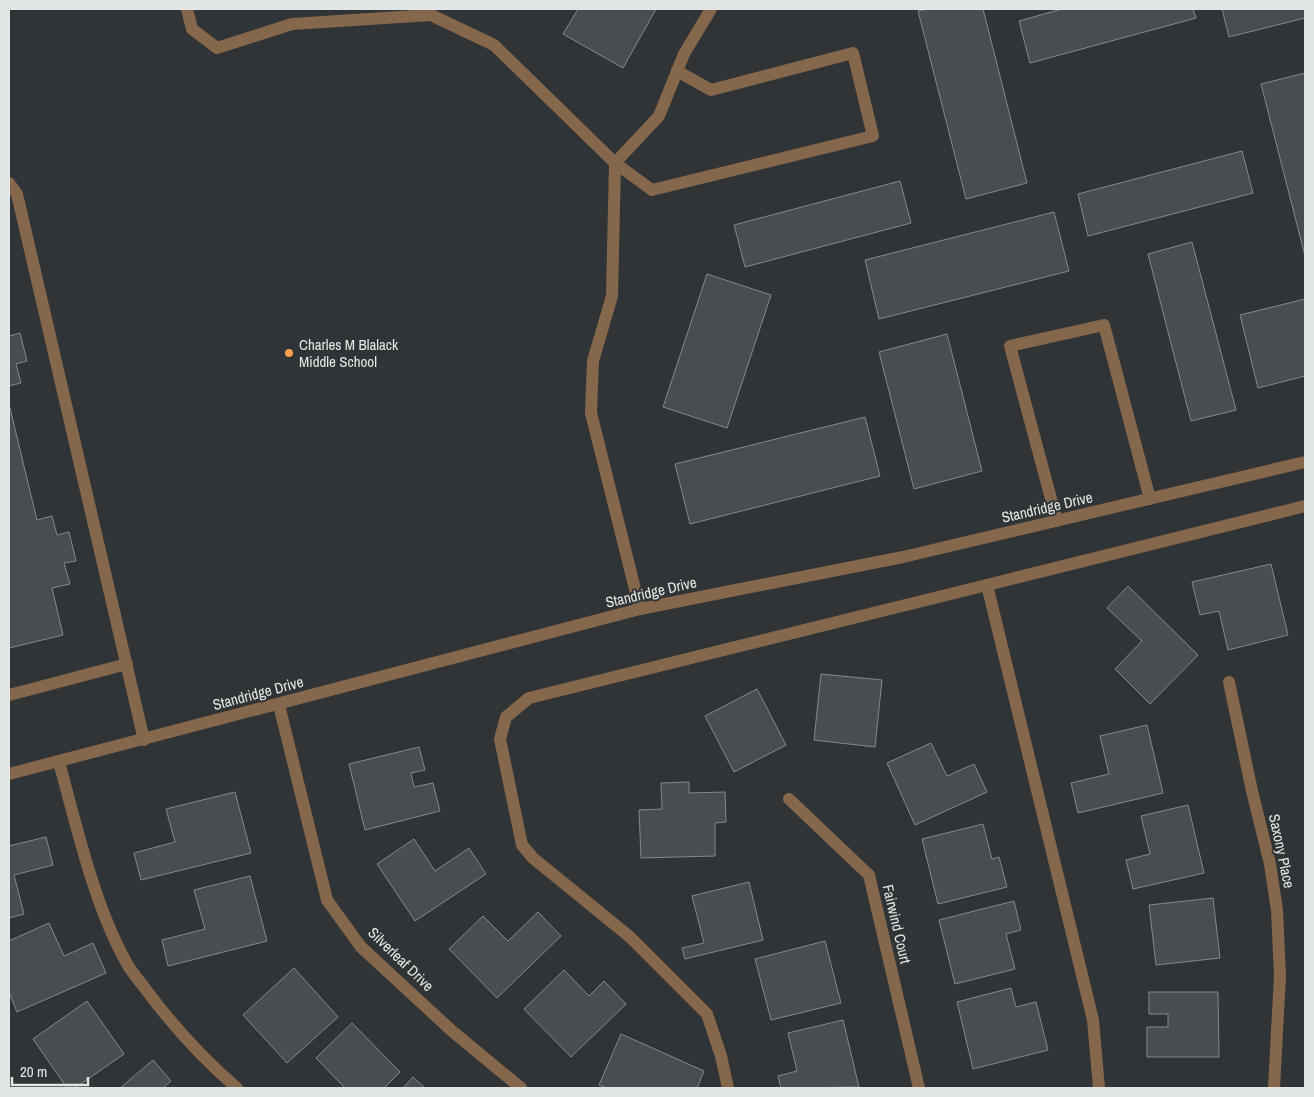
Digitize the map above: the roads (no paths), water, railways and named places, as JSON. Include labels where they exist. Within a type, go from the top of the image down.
[{"type":"street","points":[[187,9],[192,29],[217,48],[292,24],[431,15],[494,45],[615,163],[652,190],[873,136],[853,54],[711,90],[677,71]]},
{"type":"street","points":[[640,609],[591,413],[593,361],[612,296],[615,163],[659,116],[684,54],[711,9]]},
{"type":"street","points":[[9,183],[17,194],[144,740]]},
{"type":"street","points":[[1057,521],[1010,346],[1104,325],[1150,499]]},
{"type":"street","name":"Standridge Drive","points":[[9,774],[279,705],[640,609],[903,557],[1305,462]]},
{"type":"street","points":[[728,1088],[721,1056],[707,1014],[630,937],[533,858],[522,845],[500,739],[506,717],[529,698],[1305,506]]},
{"type":"street","points":[[987,585],[1093,1020],[1099,1088]]},
{"type":"street","points":[[9,695],[127,664]]},
{"type":"street","name":"Saxony Place","points":[[1230,682],[1252,791],[1270,864],[1277,910],[1280,976],[1274,1088]]},
{"type":"street","name":"Silverleaf Drive","points":[[279,705],[327,900],[361,947],[452,1031],[520,1088]]},
{"type":"street","points":[[59,762],[80,839],[104,911],[125,960],[166,1016],[208,1063],[237,1088]]},
{"type":"street","name":"Fairwind Court","points":[[789,799],[869,875],[919,1088]]},
{"type":"place","name":"Charles M Blalack Middle School","points":[[289,353]]}]
